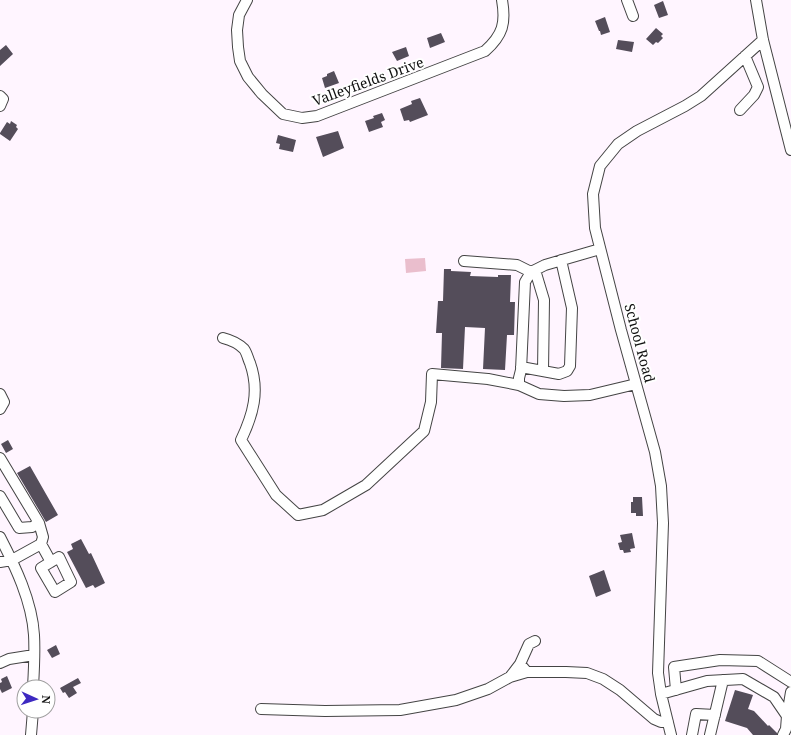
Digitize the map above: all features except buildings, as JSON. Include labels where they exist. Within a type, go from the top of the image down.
[{"type":"street","name":"Valleyfields Drive","points":[[247,0],[239,15],[237,30],[240,61],[248,77],[262,94],[283,114],[302,118],[317,116],[485,51],[494,43],[502,30],[505,15],[502,0]]},
{"type":"street","points":[[627,0],[633,16]]},
{"type":"street","points":[[756,0],[762,40],[791,150]]},
{"type":"street","name":"School Road","points":[[672,735],[661,694],[658,673],[663,523],[661,486],[655,452],[595,228],[593,194],[600,166],[618,144],[637,131],[701,96],[762,40]]},
{"type":"street","points":[[740,110],[754,95],[758,87],[745,56]]},
{"type":"street","points":[[0,96],[3,99],[0,106]]},
{"type":"street","points":[[519,385],[525,282],[533,271],[545,265],[600,249]]},
{"type":"street","points":[[521,367],[559,374],[567,371],[570,366],[572,308],[561,260]]},
{"type":"street","points":[[464,261],[517,266],[533,271]]},
{"type":"street","points":[[533,271],[544,300],[543,371]]},
{"type":"street","points":[[223,338],[234,342],[245,350],[253,372],[255,399],[250,420],[241,440],[276,495],[298,515],[323,510],[366,485],[424,431],[431,402],[432,374],[488,379],[519,385],[539,394],[564,396],[590,394],[636,384]]},
{"type":"street","points":[[0,394],[4,402],[0,409]]},
{"type":"street","points":[[0,458],[39,523],[43,537],[41,544],[51,562]]},
{"type":"street","points":[[0,496],[19,528],[32,527],[39,523]]},
{"type":"street","points":[[0,537],[12,560],[30,613],[34,634],[33,679]]},
{"type":"street","points":[[0,562],[12,560],[41,544]]},
{"type":"street","points":[[510,677],[520,664],[529,644],[535,642]]},
{"type":"street","points":[[0,663],[10,659],[34,655]]},
{"type":"street","points":[[676,690],[674,667],[720,660],[758,661],[791,682]]},
{"type":"street","points":[[520,664],[527,672]]},
{"type":"street","points":[[261,709],[325,711],[400,710],[456,700],[488,689],[510,677],[527,672],[587,673],[603,678],[620,690],[654,719],[661,722],[668,722]]},
{"type":"street","points":[[661,694],[707,681],[743,679],[774,696],[787,716]]},
{"type":"street","points":[[710,735],[723,680]]},
{"type":"street","points":[[783,735],[786,729],[791,692]]},
{"type":"street","points":[[692,735],[696,714],[715,715]]},
{"type":"street","points":[[31,735],[32,719]]},
{"type":"shaded area","points":[[425,258],[426,271],[406,273],[405,259]]}]
